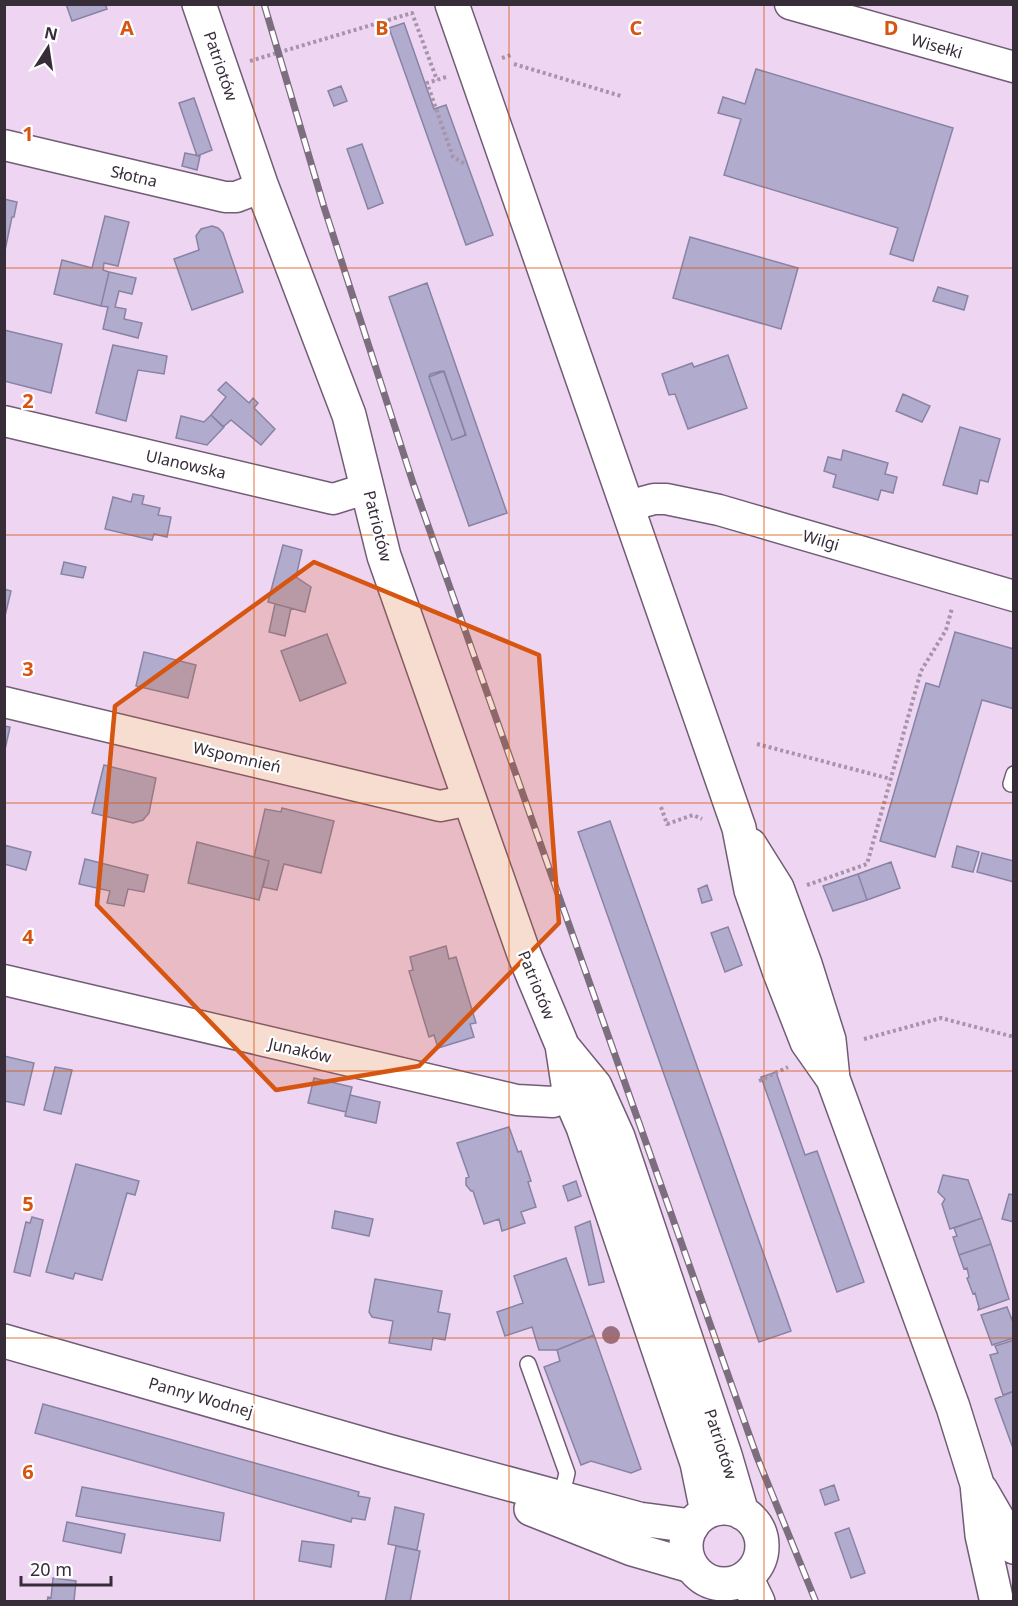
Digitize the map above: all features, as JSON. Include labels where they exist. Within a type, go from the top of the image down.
[{"type":"main road","name":"Patriotów","points":[[200,4],[262,187],[349,415],[384,556],[524,954],[583,1091],[624,1154],[725,1455],[742,1513]]},
{"type":"main road","points":[[452,4],[739,828],[777,888],[805,964],[829,1040],[833,1079],[953,1407],[977,1484],[982,1535],[1001,1595]]},
{"type":"main road","name":"Patriotów","points":[[583,1091],[583,1127],[694,1454],[700,1519]]},
{"type":"main road","name":"Panny Wodnej","points":[[4,1341],[639,1519],[700,1519]]},
{"type":"main road","name":"Panny Wodnej","points":[[397,1453],[709,1583]]},
{"type":"main road","points":[[977,1484],[1014,1547]]},
{"type":"main road","points":[[722,1508],[742,1513],[758,1528],[761,1543],[752,1589],[735,1582],[709,1583],[687,1555],[686,1542],[700,1519],[722,1508]]},
{"type":"street","name":"Wisełki","points":[[790,4],[1014,67]]},
{"type":"street","name":"Słotna","points":[[4,145],[225,197],[236,197],[262,187]]},
{"type":"street","name":"Ulanowska","points":[[4,421],[333,499],[368,488]]},
{"type":"street","name":"Wilgi","points":[[628,506],[654,499],[678,500],[1014,596]]},
{"type":"street","name":"Wspomnień","points":[[4,702],[440,806],[470,800]]},
{"type":"street","name":"Junaków","points":[[4,980],[517,1100],[553,1102],[583,1091]]},
{"type":"lane","points":[[528,1364],[567,1473],[561,1498]]},
{"type":"path","points":[[249,61],[412,13],[436,80]]},
{"type":"path","points":[[514,64],[621,96]]},
{"type":"path","points":[[448,76],[427,83],[453,157],[465,165]]},
{"type":"path","points":[[807,886],[867,864],[921,671],[946,630],[960,581]]},
{"type":"path","points":[[757,744],[891,779]]},
{"type":"path","points":[[864,1039],[941,1018],[1014,1037]]},
{"type":"path","points":[[759,1081],[790,1066]]},
{"type":"highlighted area","points":[[314,562],[539,655],[559,923],[419,1066],[276,1090],[97,905],[115,706]]},
{"type":"building","points":[[66,4],[105,4],[107,9],[72,21]]},
{"type":"building","points":[[404,23],[434,109],[446,105],[493,235],[466,245],[389,28]]},
{"type":"building","points":[[756,69],[953,128],[913,261],[890,254],[898,228],[724,175],[741,119],[718,113],[723,97],[745,104]]},
{"type":"building","points":[[341,86],[347,101],[334,106],[328,91]]},
{"type":"building","points":[[194,98],[212,150],[197,156],[179,103]]},
{"type":"building","points":[[362,144],[383,203],[368,209],[347,149]]},
{"type":"building","points":[[185,153],[200,156],[197,170],[182,166]]},
{"type":"building","points":[[4,199],[17,202],[4,255]]},
{"type":"building","points":[[105,216],[129,222],[118,266],[104,263],[103,270],[109,272],[101,306],[54,294],[62,260],[92,268]]},
{"type":"building","points":[[212,226],[223,233],[243,292],[192,310],[174,259],[199,250],[196,236],[201,229]]},
{"type":"building","points":[[690,237],[798,268],[781,329],[673,298]]},
{"type":"building","points":[[109,272],[136,278],[132,294],[119,291],[115,307],[126,309],[124,319],[142,323],[138,338],[103,329],[108,307],[101,306]]},
{"type":"building","points":[[427,283],[507,513],[469,526],[389,297]]},
{"type":"building","points":[[938,287],[968,296],[964,310],[933,301]]},
{"type":"building","points":[[4,330],[62,344],[51,393],[4,381]]},
{"type":"building","points":[[113,345],[167,356],[164,374],[138,370],[126,421],[96,413]]},
{"type":"building","points":[[728,355],[747,408],[688,429],[675,394],[669,395],[662,374],[692,363],[694,367]]},
{"type":"building","points":[[444,371],[466,435],[452,440],[429,377]]},
{"type":"building","points":[[444,372],[465,433],[464,436],[452,440],[429,377],[430,374]]},
{"type":"building","points":[[226,382],[249,403],[253,398],[258,403],[254,408],[275,429],[261,445],[231,420],[223,427],[211,415],[226,397],[218,390]]},
{"type":"building","points":[[903,394],[930,406],[922,422],[896,411]]},
{"type":"building","points":[[211,415],[224,427],[207,445],[176,438],[181,416],[204,422]]},
{"type":"building","points":[[960,427],[1000,439],[988,482],[980,480],[977,494],[943,485]]},
{"type":"building","points":[[843,450],[888,463],[885,474],[897,477],[893,493],[881,490],[878,500],[833,487],[836,475],[824,471],[828,457],[841,460]]},
{"type":"building","points":[[133,494],[144,496],[142,504],[160,508],[158,515],[171,517],[167,537],[154,534],[152,540],[105,529],[113,497],[131,502]]},
{"type":"building","points":[[283,545],[302,550],[296,577],[311,587],[305,612],[268,602]]},
{"type":"building","points":[[64,562],[86,567],[83,578],[61,574]]},
{"type":"building","points":[[4,589],[11,591],[4,620]]},
{"type":"building","points":[[275,604],[291,608],[285,636],[269,632]]},
{"type":"building","points":[[955,632],[1014,649],[1014,709],[982,700],[935,857],[880,841],[926,683],[939,687]]},
{"type":"building","points":[[327,634],[346,683],[300,701],[281,651]]},
{"type":"building","points":[[144,652],[196,665],[188,698],[136,686]]},
{"type":"building","points":[[4,726],[10,727],[4,754]]},
{"type":"building","points":[[104,765],[156,778],[149,813],[143,820],[133,823],[92,813]]},
{"type":"building","points":[[282,808],[334,821],[321,873],[284,864],[277,890],[263,887],[269,861],[254,857],[265,809],[281,812]]},
{"type":"building","points":[[610,821],[791,1331],[759,1342],[578,832]]},
{"type":"building","points":[[197,842],[269,861],[259,900],[188,883]]},
{"type":"building","points":[[4,845],[31,852],[26,870],[4,864]]},
{"type":"building","points":[[957,846],[979,852],[973,872],[952,867]]},
{"type":"building","points":[[982,853],[1014,861],[1014,882],[977,872]]},
{"type":"building","points":[[85,859],[148,875],[144,892],[128,889],[124,906],[107,903],[110,891],[79,884]]},
{"type":"building","points":[[891,862],[900,888],[867,900],[858,874]]},
{"type":"building","points":[[858,874],[867,900],[833,911],[823,886]]},
{"type":"building","points":[[707,885],[712,900],[702,903],[698,889]]},
{"type":"building","points":[[728,927],[742,965],[725,972],[711,933]]},
{"type":"building","points":[[446,946],[449,959],[456,957],[476,1023],[470,1024],[474,1037],[438,1048],[434,1035],[429,1037],[409,971],[413,970],[410,957]]},
{"type":"building","points":[[4,1056],[34,1063],[24,1105],[4,1101]]},
{"type":"building","points":[[55,1067],[72,1070],[61,1114],[44,1110]]},
{"type":"building","points":[[776,1072],[805,1155],[817,1151],[864,1282],[837,1292],[761,1077]]},
{"type":"building","points":[[314,1078],[352,1087],[346,1112],[308,1103]]},
{"type":"building","points":[[350,1095],[380,1102],[376,1123],[345,1116]]},
{"type":"building","points":[[509,1127],[518,1152],[521,1151],[531,1181],[528,1182],[536,1207],[521,1212],[525,1223],[502,1231],[499,1219],[484,1224],[473,1191],[466,1185],[466,1178],[469,1177],[457,1143]]},
{"type":"building","points":[[76,1164],[139,1181],[135,1195],[127,1193],[102,1280],[75,1273],[73,1279],[46,1272]]},
{"type":"building","points":[[943,1175],[968,1180],[982,1218],[950,1229],[942,1204],[945,1199],[938,1192]]},
{"type":"building","points":[[576,1181],[581,1196],[568,1201],[563,1186]]},
{"type":"building","points":[[1009,1194],[1014,1195],[1014,1222],[1002,1219]]},
{"type":"building","points":[[335,1211],[373,1219],[369,1236],[332,1228]]},
{"type":"building","points":[[32,1217],[43,1220],[30,1276],[14,1272],[26,1222],[30,1223]]},
{"type":"building","points":[[982,1218],[991,1244],[959,1255],[953,1237],[957,1236],[954,1228]]},
{"type":"building","points":[[590,1221],[604,1282],[589,1285],[575,1227]]},
{"type":"building","points":[[991,1244],[1009,1299],[978,1310],[975,1293],[973,1294],[967,1278],[969,1277],[967,1268],[964,1269],[959,1255]]},
{"type":"building","points":[[566,1258],[594,1335],[557,1350],[539,1350],[532,1327],[505,1336],[497,1312],[523,1303],[514,1276]]},
{"type":"building","points":[[375,1279],[442,1291],[438,1312],[450,1314],[445,1340],[433,1338],[431,1350],[389,1343],[393,1321],[372,1317],[369,1312]]},
{"type":"building","points":[[1007,1307],[1014,1325],[1014,1338],[992,1345],[981,1315]]},
{"type":"building","points":[[594,1335],[641,1469],[631,1473],[591,1461],[581,1465],[544,1367],[560,1361],[557,1350]]},
{"type":"building","points":[[1014,1340],[1014,1391],[1003,1395],[990,1355],[998,1353],[995,1346]]},
{"type":"building","points":[[1014,1391],[1014,1451],[995,1399]]},
{"type":"building","points":[[43,1404],[359,1492],[358,1496],[370,1498],[365,1520],[352,1518],[351,1522],[35,1433]]},
{"type":"building","points":[[834,1485],[839,1500],[825,1505],[820,1490]]},
{"type":"building","points":[[82,1487],[224,1513],[220,1541],[76,1516]]},
{"type":"building","points":[[395,1507],[424,1514],[417,1550],[388,1544]]},
{"type":"building","points":[[67,1522],[125,1534],[121,1553],[63,1541]]},
{"type":"building","points":[[849,1528],[865,1573],[851,1578],[835,1533]]},
{"type":"building","points":[[302,1541],[334,1545],[331,1567],[299,1561]]},
{"type":"building","points":[[396,1546],[420,1551],[410,1602],[385,1602]]},
{"type":"building","points":[[53,1578],[76,1581],[74,1601],[80,1602],[47,1602],[48,1597],[51,1598]]},
{"type":"railway","points":[[264,4],[324,207],[413,483],[757,1457],[816,1602]]}]
